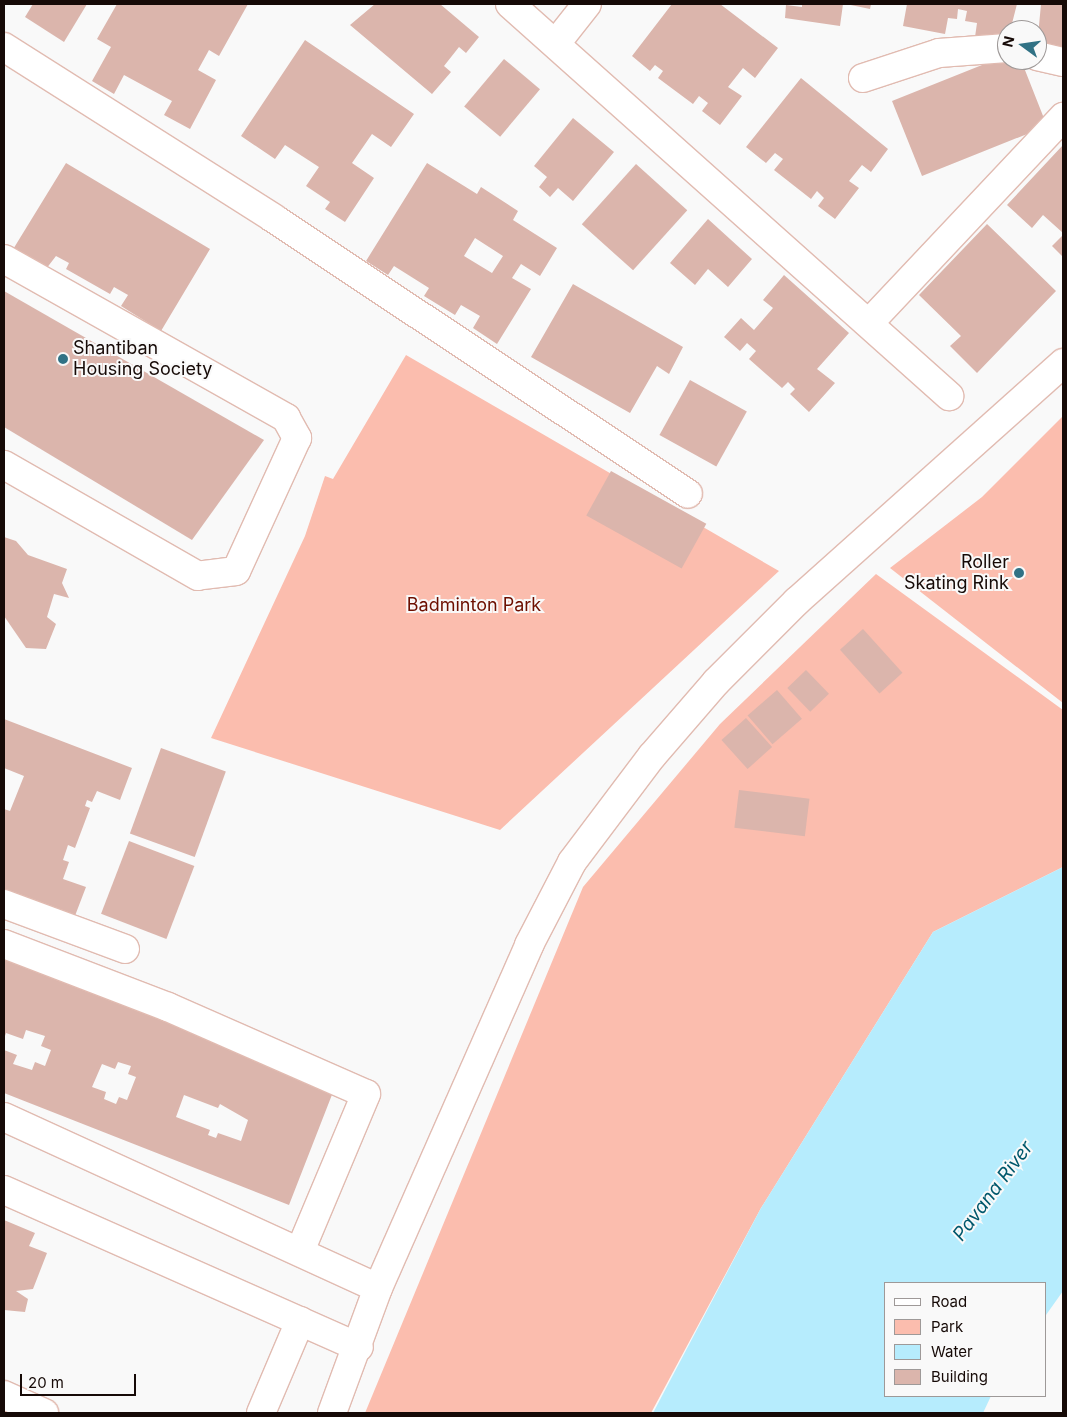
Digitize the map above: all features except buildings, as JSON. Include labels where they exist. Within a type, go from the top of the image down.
[{"type":"street","points":[[510,4],[556,42],[870,322],[949,396]]},
{"type":"street","points":[[556,42],[587,4]]},
{"type":"street","points":[[4,47],[273,218],[688,494]]},
{"type":"street","points":[[863,78],[939,53],[997,49]]},
{"type":"street","points":[[1047,58],[1063,62]]},
{"type":"street","points":[[870,322],[1063,117]]},
{"type":"street","points":[[4,259],[286,418],[297,438],[236,571],[198,576],[4,465]]},
{"type":"street","points":[[332,1413],[359,1347],[378,1288],[529,945],[578,855],[652,756],[716,682],[797,602],[1063,363]]},
{"type":"street","points":[[4,904],[125,949]]},
{"type":"street","points":[[4,944],[168,1007],[366,1094],[300,1250]]},
{"type":"street","points":[[4,1117],[300,1250],[378,1288]]},
{"type":"street","points":[[4,1190],[359,1347]]},
{"type":"street","points":[[261,1413],[300,1321]]},
{"type":"street","points":[[4,1395],[44,1413]]},
{"type":"green space","name":"Badminton Park","points":[[406,355],[779,571],[500,830],[211,738],[305,536],[325,476],[333,479]]},
{"type":"green space","points":[[1063,416],[1063,703],[890,568],[982,497]]},
{"type":"green space","points":[[876,574],[1063,710],[1063,867],[933,932],[761,1208],[651,1413],[365,1413],[583,887],[720,724]]},
{"type":"water","name":"Pavana River","points":[[1063,867],[1063,1291],[1047,1314],[1047,1282],[884,1282],[884,1397],[991,1397],[983,1413],[653,1413],[761,1208],[933,932]]},
{"type":"place","name":"Shantiban Housing Society","points":[[63,359]]},
{"type":"place","name":"Roller Skating Rink","points":[[1019,573]]}]
